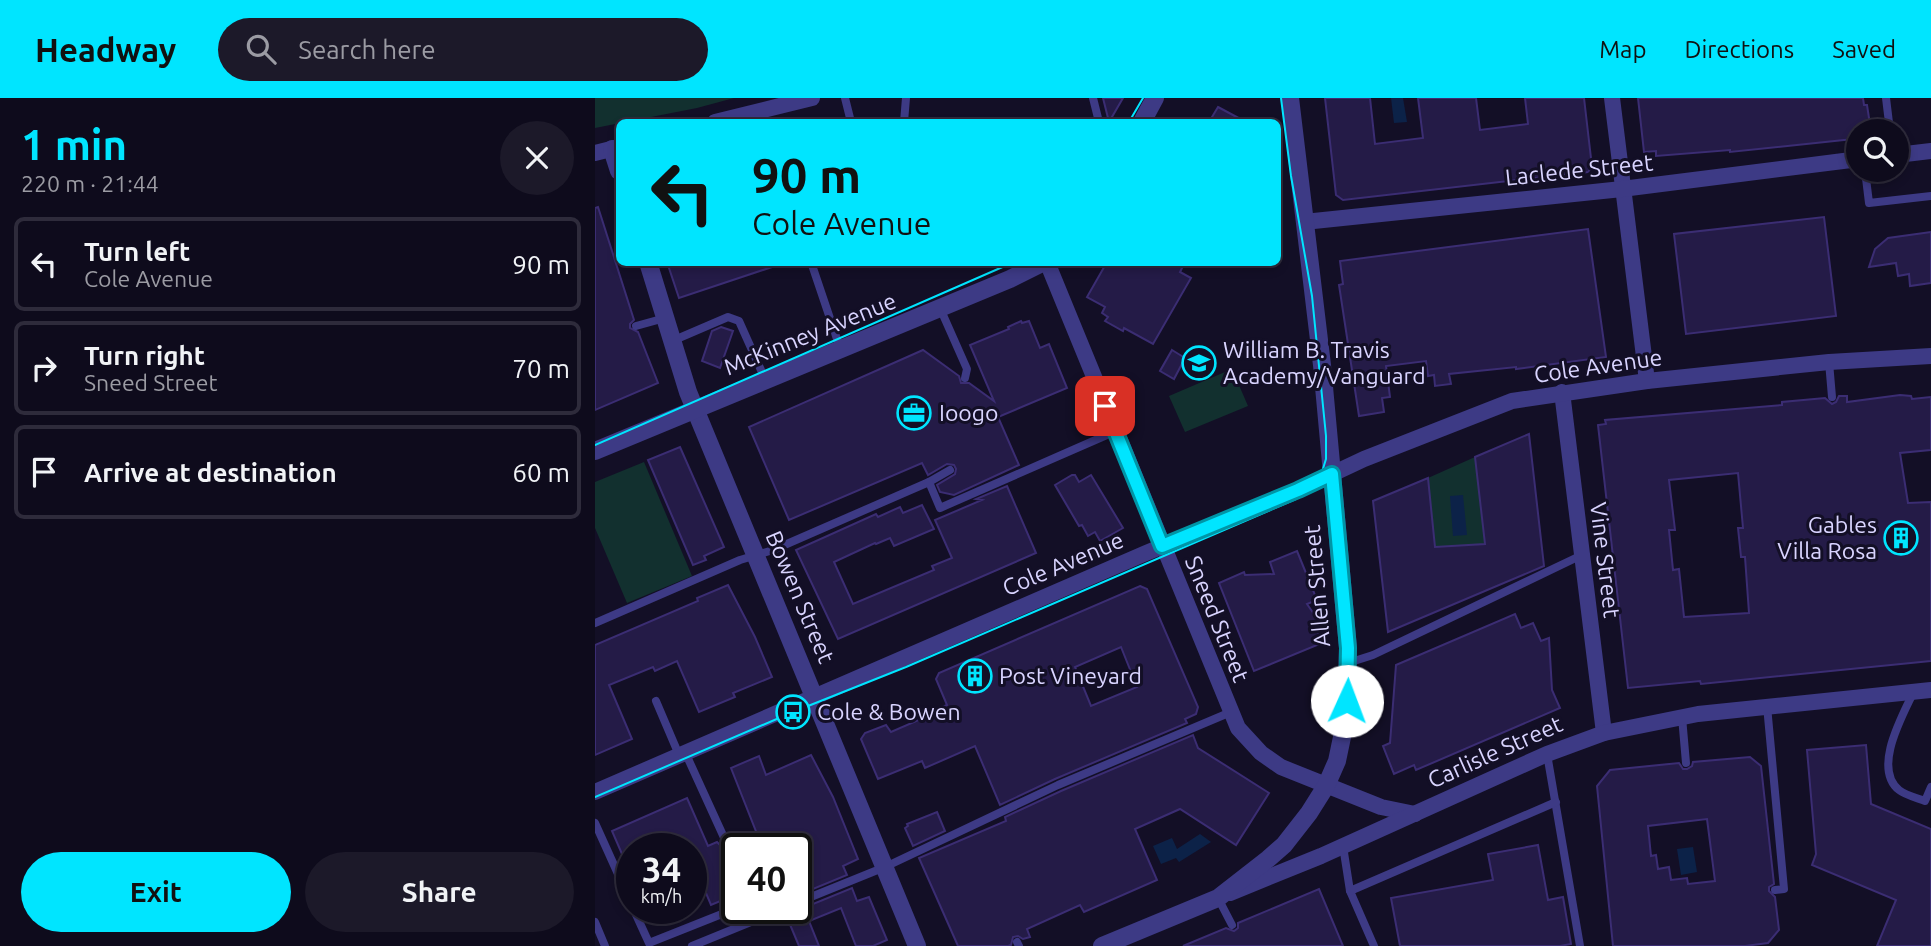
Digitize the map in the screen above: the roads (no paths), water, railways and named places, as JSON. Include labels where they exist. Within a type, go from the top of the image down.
[{"type":"street","points":[[727,119],[812,98]]},
{"type":"street","points":[[1144,119],[1155,98]]},
{"type":"street","name":"Allen Street","points":[[1217,898],[1283,845],[1309,813],[1326,786],[1337,761],[1346,718],[1348,663],[1332,474],[1322,365],[1290,98]]},
{"type":"street","points":[[1612,98],[1647,381]]},
{"type":"street","points":[[1909,153],[1931,150]]},
{"type":"street","name":"Laclede Street","points":[[1304,222],[1846,161]]},
{"type":"street","name":"Bowen Street","points":[[649,266],[695,408],[917,946]]},
{"type":"street","name":"McKinney Avenue","points":[[595,451],[1036,266]]},
{"type":"street","name":"Sneed Street","points":[[1047,266],[1238,728],[1261,753],[1280,767],[1381,807],[1415,814]]},
{"type":"street","name":"Cole Avenue","points":[[595,792],[1162,546],[1298,490],[1364,458],[1512,401],[1647,381],[1829,362],[1931,356]]},
{"type":"street","name":"Vine Street","points":[[1562,392],[1604,733]]},
{"type":"street","name":"Carlisle Street","points":[[1102,946],[1124,942],[1217,898],[1343,846],[1547,754],[1604,733],[1682,717],[1931,690]]},
{"type":"lane","points":[[845,98],[850,119]]},
{"type":"lane","points":[[904,119],[906,98]]},
{"type":"lane","points":[[1093,98],[1098,119]]},
{"type":"lane","points":[[1886,98],[1889,119]]},
{"type":"lane","points":[[1866,182],[1868,203],[1931,196]]},
{"type":"lane","points":[[812,266],[840,348]]},
{"type":"lane","points":[[940,308],[967,369],[965,378]]},
{"type":"lane","points":[[672,341],[729,317],[739,321],[765,379]]},
{"type":"lane","points":[[636,327],[665,318]]},
{"type":"lane","points":[[1829,362],[1832,397]]},
{"type":"lane","points":[[929,482],[940,508],[1115,431]]},
{"type":"lane","points":[[595,623],[929,482],[950,470]]},
{"type":"lane","points":[[1348,663],[1373,655],[1582,555]]},
{"type":"lane","points":[[1914,691],[1888,750],[1890,774],[1898,790],[1925,801],[1931,787]]},
{"type":"lane","points":[[656,701],[721,833]]},
{"type":"lane","points":[[1766,706],[1784,889],[1775,890]]},
{"type":"lane","points":[[812,897],[885,867],[1058,785],[1231,712]]},
{"type":"lane","points":[[1682,717],[1686,763]]},
{"type":"lane","points":[[1547,754],[1580,946]]},
{"type":"lane","points":[[1350,891],[1556,802]]},
{"type":"lane","points":[[1766,806],[1776,805]]},
{"type":"lane","points":[[595,823],[616,871]]},
{"type":"lane","points":[[1343,846],[1350,891],[1374,946]]},
{"type":"lane","points":[[1217,898],[1232,925]]},
{"type":"lane","points":[[595,922],[605,946]]},
{"type":"lane","points":[[640,924],[649,943],[697,924]]},
{"type":"lane","points":[[692,946],[746,924]]},
{"type":"water","points":[[1391,98],[1403,98],[1407,122],[1394,123]]},
{"type":"water","points":[[1463,495],[1467,535],[1453,536],[1450,496]]},
{"type":"water","points":[[1200,834],[1211,842],[1179,862],[1176,858],[1161,864],[1153,846],[1172,838],[1177,849]]},
{"type":"water","points":[[1693,847],[1697,872],[1681,875],[1677,849]]},
{"type":"tram line","points":[[1131,119],[1143,98]]},
{"type":"tram line","points":[[595,797],[1296,499],[1311,487],[1321,475],[1326,459],[1326,436],[1312,296],[1291,176],[1281,98]]},
{"type":"tram line","points":[[595,445],[1005,266]]},
{"type":"place","name":"William B. Travis Academy/Vanguard","points":[[1199,363]]},
{"type":"place","name":"Ioogo","points":[[914,413]]},
{"type":"place","name":"Gables Villa Rosa","points":[[1901,538]]},
{"type":"place","name":"Post Vineyard","points":[[975,676]]},
{"type":"place","name":"Cole & Bowen","points":[[793,712]]}]
